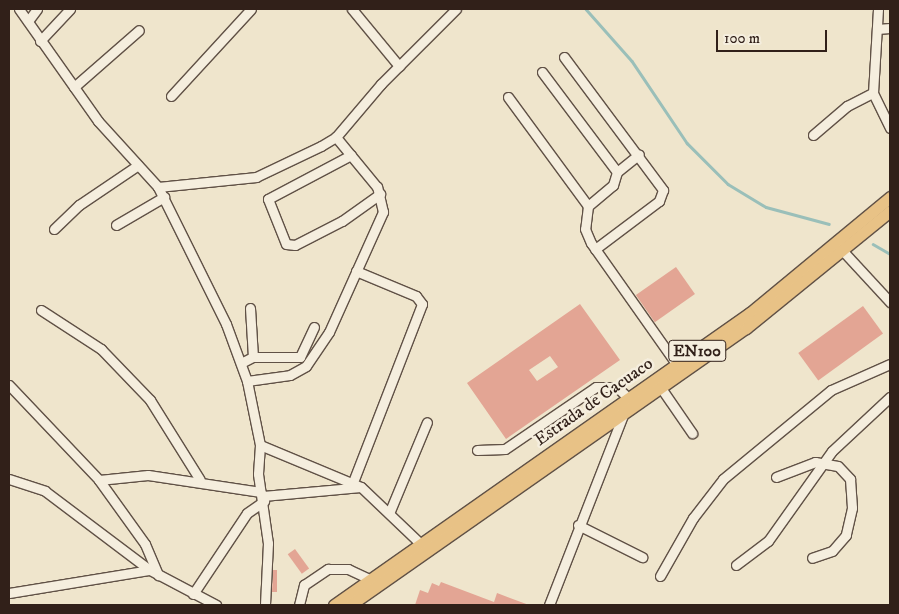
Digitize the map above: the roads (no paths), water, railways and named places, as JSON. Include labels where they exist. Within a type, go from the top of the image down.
[{"type":"main road","name":"Estrada de Cacuaco","points":[[334,605],[750,313],[890,197]]},
{"type":"main road","name":"Estrada de Cacuaco","points":[[350,605],[623,415],[781,301],[890,211]]},
{"type":"street","points":[[19,9],[98,122],[158,187],[164,196],[241,363],[247,380],[260,445],[269,560],[265,605]]},
{"type":"street","points":[[28,21],[36,9]]},
{"type":"street","points":[[40,41],[70,9]]},
{"type":"street","points":[[172,96],[251,9]]},
{"type":"street","points":[[352,9],[398,66]]},
{"type":"street","points":[[158,187],[256,177],[336,137],[398,66],[456,9]]},
{"type":"street","points":[[878,9],[873,93],[890,128]]},
{"type":"street","points":[[877,29],[890,28]]},
{"type":"street","points":[[74,87],[139,30]]},
{"type":"street","points":[[564,57],[661,182],[662,195],[595,250]]},
{"type":"street","points":[[542,72],[617,172]]},
{"type":"street","points":[[814,135],[847,106],[873,93]]},
{"type":"street","points":[[508,97],[588,206]]},
{"type":"street","points":[[247,380],[290,375],[306,366],[329,332],[382,212],[380,194],[352,154],[336,137]]},
{"type":"street","points":[[352,154],[268,199],[286,244],[295,245],[342,221],[380,194]]},
{"type":"street","points":[[639,154],[617,172],[613,185],[588,206],[585,229],[595,250],[677,364]]},
{"type":"street","points":[[54,229],[79,205],[138,165]]},
{"type":"street","points":[[116,225],[164,196]]},
{"type":"street","points":[[842,250],[890,302]]},
{"type":"street","points":[[356,270],[416,296],[422,304],[357,485]]},
{"type":"street","points":[[250,308],[253,357]]},
{"type":"street","points":[[41,310],[101,349],[150,400],[200,480]]},
{"type":"street","points":[[241,363],[253,357],[300,357],[314,327]]},
{"type":"street","points":[[660,576],[693,518],[727,476],[831,390],[890,364]]},
{"type":"street","points":[[9,385],[98,480],[145,544],[158,575]]},
{"type":"street","points":[[477,450],[505,449],[596,386],[617,387],[629,398]]},
{"type":"street","points":[[661,388],[692,433]]},
{"type":"street","points":[[736,565],[768,541],[824,462],[890,397]]},
{"type":"street","points":[[549,605],[578,525],[623,415]]},
{"type":"street","points":[[390,511],[427,422]]},
{"type":"street","points":[[260,445],[357,485],[390,511],[422,545]]},
{"type":"street","points":[[776,477],[809,463],[824,462],[842,468],[850,479],[852,516],[842,543],[812,558]]},
{"type":"street","points":[[98,480],[142,475],[200,480],[263,496],[357,485]]},
{"type":"street","points":[[9,479],[45,491],[150,570],[216,605]]},
{"type":"street","points":[[193,594],[247,513],[263,496]]},
{"type":"street","points":[[578,525],[642,557]]},
{"type":"street","points":[[299,605],[304,585],[328,569],[348,569],[372,580]]},
{"type":"street","points":[[9,593],[150,570]]},
{"type":"waterway","points":[[586,9],[632,61],[687,143],[728,184],[766,207],[829,224]]},
{"type":"waterway","points":[[873,244],[890,254]]}]
